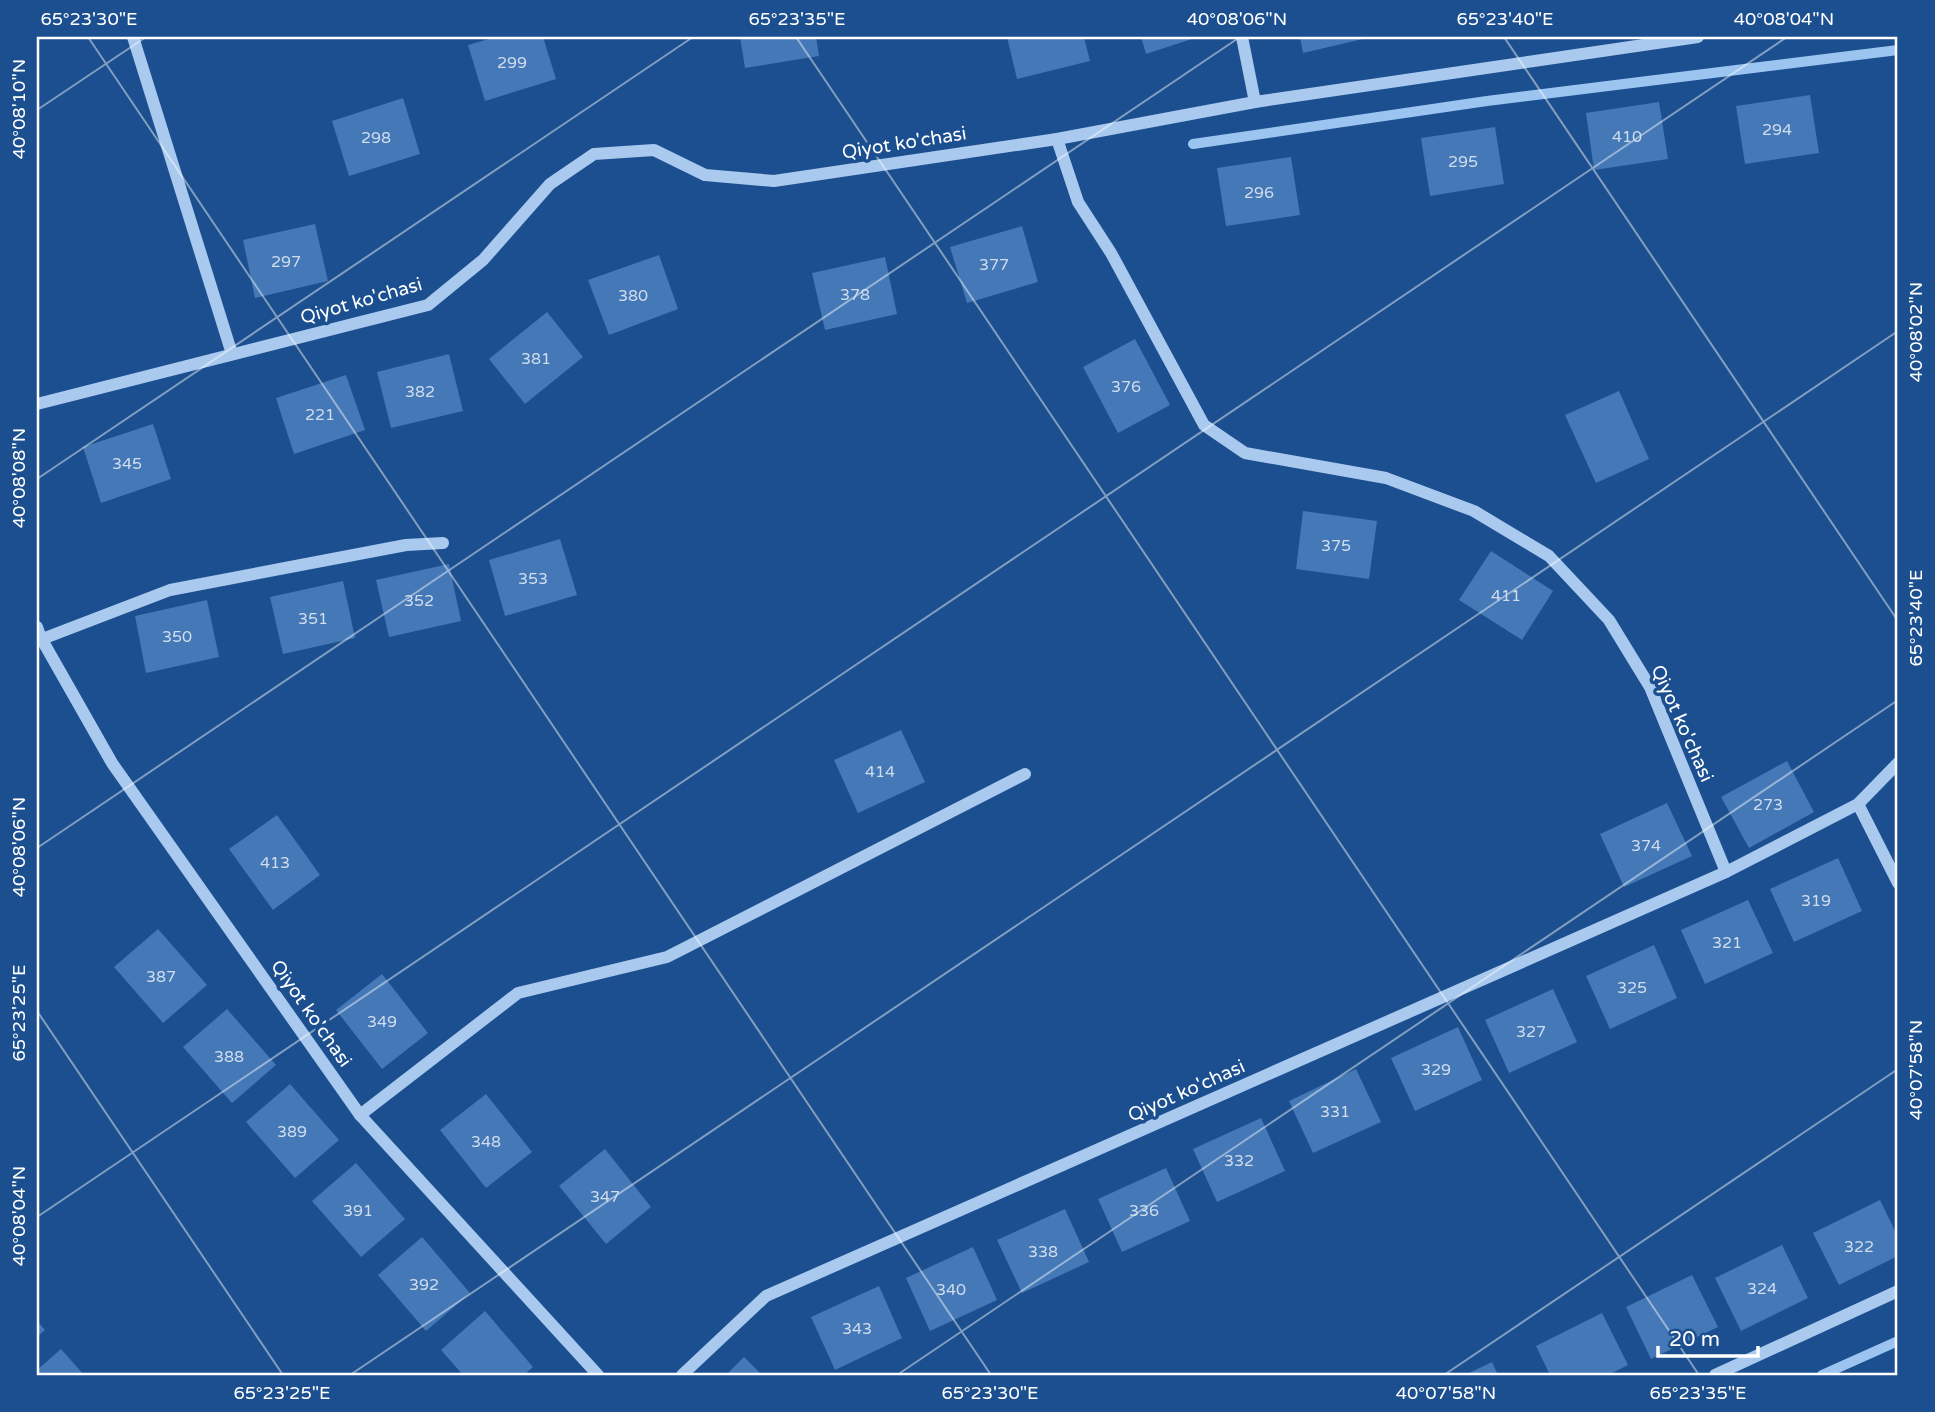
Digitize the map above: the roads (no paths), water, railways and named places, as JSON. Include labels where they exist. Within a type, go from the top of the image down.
[{"type":"street","points":[[133,37],[232,354]]},
{"type":"street","points":[[1242,37],[1255,102]]},
{"type":"street","name":"Qiyot ko'chasi","points":[[37,404],[428,305],[483,260],[550,184],[594,154],[654,150],[705,175],[774,181],[1057,139],[1255,102],[1698,37]]},
{"type":"street","name":"Qiyot ko'chasi","points":[[1057,139],[1078,202],[1111,253],[1204,425],[1245,453],[1386,478],[1474,511],[1549,556],[1609,620],[1650,687],[1727,872]]},
{"type":"street","name":"Qiyot ko'chasi","points":[[443,543],[406,545],[170,590],[38,636],[112,764],[360,1115],[598,1375]]},
{"type":"street","name":"Qiyot ko'chasi","points":[[682,1375],[766,1296],[1727,872],[1858,803],[1898,763]]},
{"type":"street","points":[[360,1115],[518,993],[667,957],[1025,774]]},
{"type":"street","points":[[1858,803],[1898,883]]},
{"type":"street","points":[[1716,1375],[1898,1291]]},
{"type":"waterway","points":[[1193,144],[1487,101],[1898,50]]},
{"type":"waterway","points":[[1822,1375],[1898,1341]]}]
